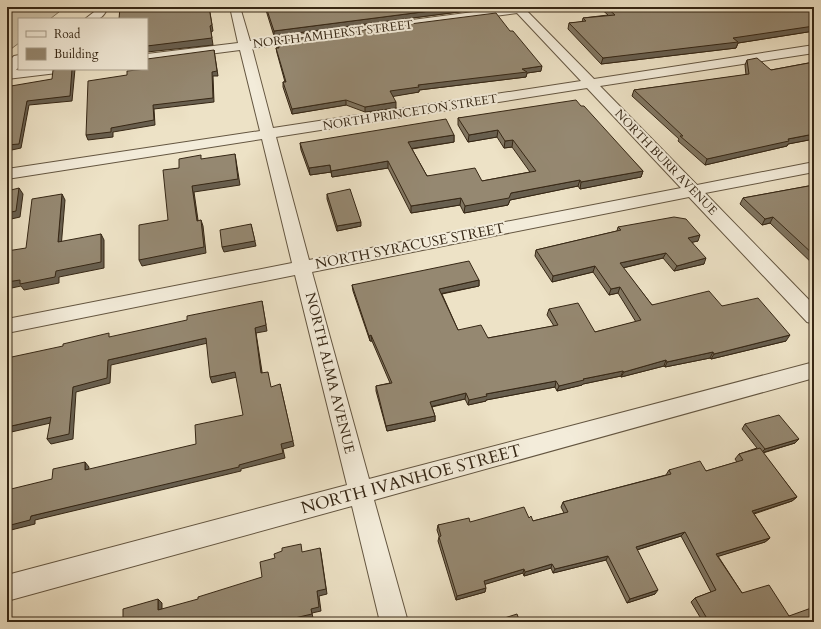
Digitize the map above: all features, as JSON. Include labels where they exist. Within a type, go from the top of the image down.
[{"type":"street","points":[[93,18],[99,14],[102,7]]},
{"type":"street","name":"NORTH ALMA AVENUE","points":[[235,7],[394,622]]},
{"type":"street","name":"NORTH AMHERST STREET","points":[[148,58],[518,8]]},
{"type":"street","name":"NORTH BURR AVENUE","points":[[518,8],[814,317]]},
{"type":"street","name":"NORTH PRINCETON STREET","points":[[7,174],[814,49]]},
{"type":"street","points":[[7,71],[18,60]]},
{"type":"street","points":[[7,75],[49,70]]},
{"type":"street","name":"NORTH SYRACUSE STREET","points":[[7,326],[814,167]]},
{"type":"street","name":"NORTH IVANHOE STREET","points":[[7,588],[814,370]]},
{"type":"shaded area","points":[[64,8],[51,18],[18,18],[18,44],[7,52],[7,12]]},
{"type":"building","points":[[120,7],[209,7],[212,25],[210,26],[212,38],[148,46],[148,18],[119,18]]},
{"type":"building","points":[[266,7],[461,7],[274,31]]},
{"type":"building","points":[[606,7],[814,7],[814,26],[733,38],[738,42],[603,58],[569,23],[586,21],[583,18],[615,15]]},
{"type":"building","points":[[496,13],[510,31],[513,31],[542,66],[522,69],[527,72],[418,85],[419,87],[390,91],[396,102],[365,107],[346,100],[292,109],[283,82],[286,82],[276,48],[279,48],[277,41]]},
{"type":"building","points":[[214,50],[217,71],[212,72],[213,98],[153,105],[154,120],[111,128],[111,132],[86,135],[88,81],[127,75],[127,71],[148,70],[148,59]]},
{"type":"building","points":[[757,58],[771,70],[814,62],[814,134],[707,159],[680,136],[683,136],[634,90],[749,74],[747,60]]},
{"type":"building","points":[[53,70],[72,70],[70,96],[27,101],[19,144],[7,145],[7,100],[11,86],[52,79]]},
{"type":"building","points":[[576,100],[581,106],[584,106],[643,171],[581,182],[580,180],[511,193],[509,198],[465,206],[461,198],[411,206],[388,161],[331,171],[330,165],[309,168],[300,143],[446,119],[454,135],[408,142],[427,176],[475,168],[482,181],[536,171],[513,140],[505,141],[498,130],[469,135],[458,118]]},
{"type":"building","points":[[235,154],[238,179],[192,186],[197,221],[201,220],[204,247],[139,260],[139,225],[168,220],[163,170],[179,168],[179,159],[201,155],[201,159]]},
{"type":"building","points":[[814,185],[814,255],[773,217],[765,219],[743,198]]},
{"type":"building","points":[[19,188],[16,211],[7,213],[7,191]]},
{"type":"building","points":[[350,189],[361,222],[337,226],[327,194]]},
{"type":"building","points":[[62,194],[58,242],[101,234],[101,262],[56,271],[55,277],[20,284],[20,280],[7,282],[7,251],[26,248],[32,199]]},
{"type":"building","points":[[674,217],[686,219],[700,235],[688,238],[706,258],[677,266],[666,253],[620,263],[652,305],[709,291],[722,306],[758,298],[790,335],[714,354],[713,352],[667,362],[666,360],[624,372],[583,379],[584,380],[559,386],[556,381],[486,394],[487,396],[469,400],[466,393],[430,402],[435,416],[386,426],[376,386],[392,383],[371,335],[369,336],[352,285],[469,261],[479,280],[439,289],[458,330],[481,325],[488,338],[558,325],[549,309],[578,303],[595,332],[641,320],[620,287],[611,289],[595,266],[553,276],[536,250],[621,230],[618,227]]},
{"type":"building","points":[[251,224],[255,241],[222,247],[220,230]]},
{"type":"building","points":[[262,301],[266,325],[255,328],[261,373],[268,372],[271,387],[280,384],[293,441],[281,444],[283,453],[239,465],[239,467],[31,516],[30,520],[7,526],[7,490],[52,479],[53,469],[85,462],[85,470],[196,444],[195,425],[243,415],[235,372],[210,377],[206,338],[108,360],[107,378],[73,387],[69,434],[47,439],[51,417],[7,427],[7,358],[63,346],[63,344],[109,333],[109,337],[187,320],[187,316]]},
{"type":"building","points":[[779,415],[799,439],[765,449],[745,424]]},
{"type":"building","points":[[760,448],[797,497],[752,511],[770,538],[716,554],[742,593],[769,585],[789,616],[814,607],[814,622],[709,622],[695,598],[716,590],[685,532],[636,547],[658,590],[630,599],[608,556],[555,569],[552,564],[525,572],[524,569],[484,581],[486,588],[457,596],[439,537],[441,536],[438,525],[469,518],[470,522],[524,507],[529,518],[531,516],[533,521],[568,512],[563,502],[671,474],[669,470],[700,461],[706,471],[743,460],[739,454]]},
{"type":"building","points":[[301,544],[302,552],[320,548],[326,589],[317,591],[319,607],[311,609],[312,614],[286,620],[286,622],[123,622],[123,609],[158,599],[158,610],[198,599],[198,597],[262,577],[260,562],[275,558],[274,554],[282,551],[282,548]]},
{"type":"building","points":[[517,614],[520,622],[492,622]]}]
